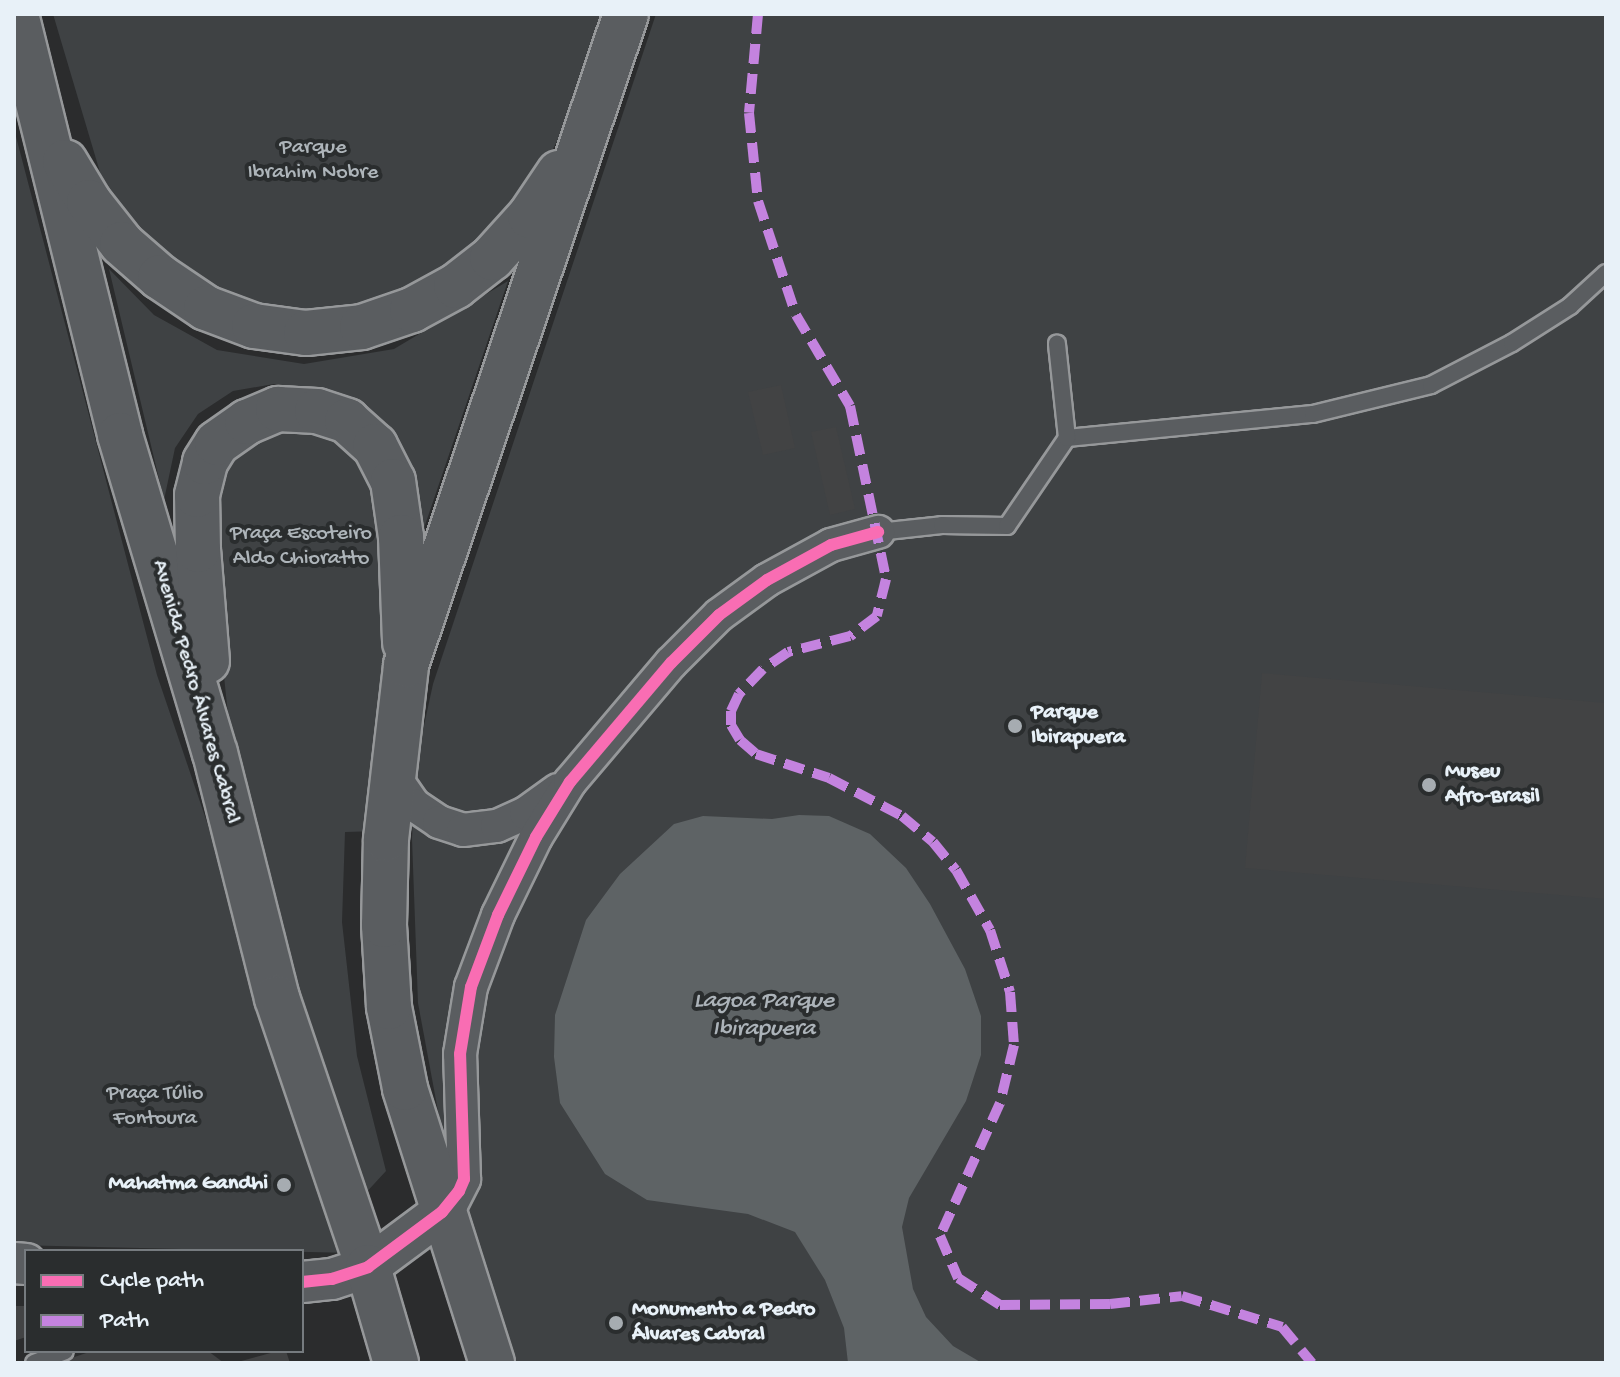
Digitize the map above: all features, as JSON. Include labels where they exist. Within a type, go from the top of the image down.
[{"type":"main road","name":"Avenida Pedro Álvares Cabral","points":[[16,14],[120,435],[215,753],[277,998],[368,1267],[396,1363]]},
{"type":"main road","points":[[406,665],[626,14]]},
{"type":"main road","points":[[44,125],[89,202],[122,244],[160,277],[218,313],[254,326],[306,333],[362,327],[412,310],[456,286],[492,258],[530,216],[586,133]]},
{"type":"main road","points":[[215,753],[198,550],[197,495],[205,462],[217,443],[247,422],[278,409],[317,411],[347,421],[375,446],[393,481],[401,537],[406,665],[385,853],[384,925],[389,1007],[405,1088],[492,1363]]},
{"type":"street","points":[[304,1282],[332,1279],[368,1267],[452,1203],[464,1179],[460,1054],[471,987],[498,915],[536,837],[570,782],[671,663],[719,615],[767,580],[831,545],[878,532]]},
{"type":"street","points":[[393,775],[414,805],[439,822],[463,830],[497,826],[526,813],[570,782]]},
{"type":"lane","points":[[1067,438],[1313,414],[1431,385],[1512,343],[1570,306],[1606,273]]},
{"type":"lane","points":[[878,532],[942,525],[1007,526],[1067,438],[1057,344]]},
{"type":"lane","points":[[34,1363],[60,1353]]},
{"type":"green space","name":"Parque Ibrahim Nobre","points":[[53,14],[606,14],[570,116],[540,174],[491,230],[449,269],[402,294],[348,306],[292,310],[237,300],[181,270],[136,229],[102,179]]},
{"type":"green space","name":"Parque Ibirapuera","points":[[656,14],[1606,14],[1606,1363],[512,1363],[453,1192],[418,1003],[412,839],[415,767],[433,684]]},
{"type":"green space","name":"Praça Túlio Fontoura","points":[[14,129],[157,675],[353,1253],[304,1252],[304,1249],[14,1245]]},
{"type":"green space","name":"Praça Escoteiro Aldo Chioratto","points":[[109,269],[154,315],[217,350],[304,364],[394,349],[508,281],[422,534],[322,390],[274,384],[233,391],[198,414],[175,448],[164,500]]},
{"type":"green space","name":"Praça Escoteiro Aldo Chioratto","points":[[276,423],[356,443],[391,538],[379,831],[345,832],[342,922],[357,1056],[386,1171],[362,1197],[292,998],[233,762],[222,657],[217,468]]},
{"type":"water","name":"Lagoa Parque Ibirapuera","points":[[799,815],[829,816],[870,834],[906,868],[930,904],[965,969],[981,1016],[981,1055],[966,1101],[909,1198],[902,1227],[913,1289],[926,1317],[953,1346],[982,1363],[848,1363],[844,1328],[825,1280],[795,1232],[748,1214],[647,1200],[605,1174],[560,1103],[554,1057],[555,1015],[586,920],[620,874],[674,824],[703,816],[772,819]]},
{"type":"building","points":[[781,385],[795,448],[763,455],[748,392]]},
{"type":"building","points":[[836,427],[855,509],[830,515],[811,432]]},
{"type":"building","name":"Museu Afro-Brasil","points":[[1262,673],[1606,703],[1606,899],[1245,868]]},
{"type":"building","points":[[14,1306],[24,1306],[24,1338],[14,1341]]},
{"type":"building","points":[[86,1353],[211,1353],[224,1363],[57,1363]]},
{"type":"building","points":[[271,1353],[287,1353],[290,1363],[234,1363]]},
{"type":"marked path","points":[[758,14],[749,113],[758,201],[796,315],[850,406],[886,579],[877,616],[850,636],[788,652],[763,669],[739,694],[731,711],[731,725],[740,740],[756,754],[829,778],[902,816],[933,842],[956,870],[990,930],[1010,992],[1014,1045],[1000,1103],[940,1236],[958,1278],[1000,1305],[1110,1304],[1182,1296],[1282,1327],[1312,1363]]},
{"type":"cycle path","points":[[304,1282],[332,1279],[368,1267],[442,1212],[459,1191],[464,1179],[460,1054],[471,987],[498,915],[536,837],[570,782],[671,663],[719,615],[767,580],[831,545],[878,532]]},
{"type":"place","name":"Parque Ibirapuera","points":[[1015,726]]},
{"type":"place","name":"Museu Afro-Brasil","points":[[1429,785]]},
{"type":"place","name":"Mahatma Gandhi","points":[[284,1185]]},
{"type":"place","name":"Monumento a Pedro Álvares Cabral","points":[[616,1323]]}]
